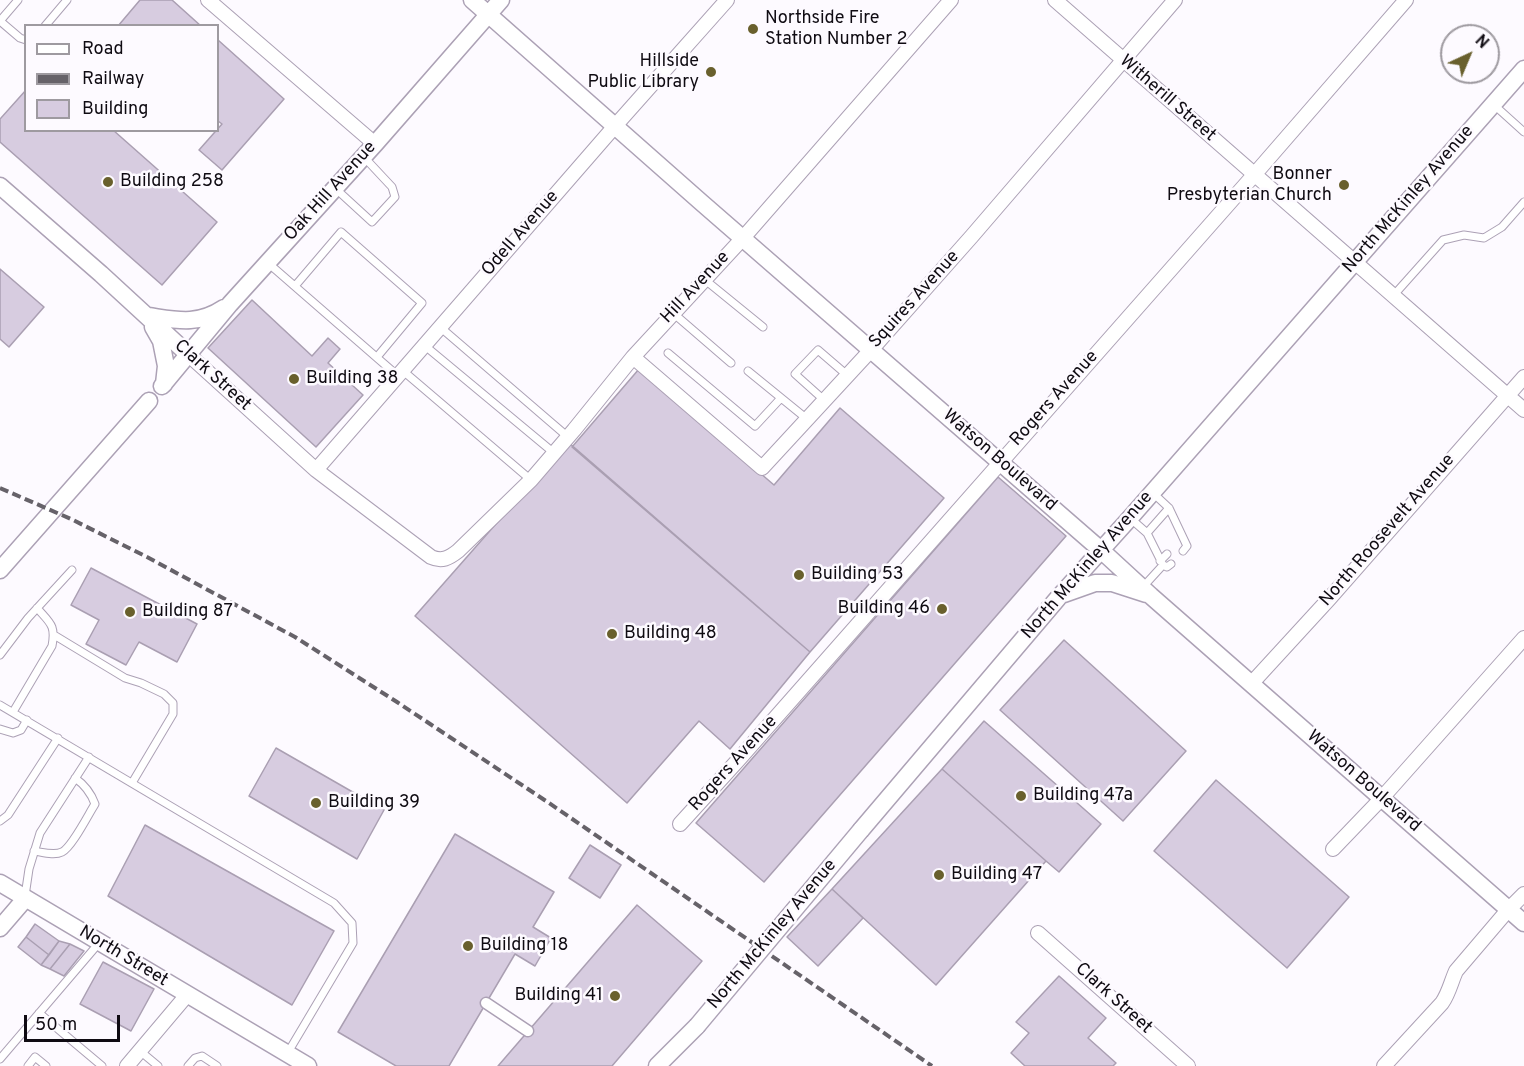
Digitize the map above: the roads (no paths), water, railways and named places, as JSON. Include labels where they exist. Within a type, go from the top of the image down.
[{"type":"street","points":[[208,0],[375,144]]},
{"type":"street","name":"Watson Boulevard","points":[[472,0],[1524,923]]},
{"type":"street","name":"Oak Hill Avenue","points":[[147,315],[161,341],[167,369],[163,385],[230,304],[501,0]]},
{"type":"street","name":"Odell Avenue","points":[[316,470],[727,0]]},
{"type":"street","name":"Hill Avenue","points":[[431,557],[438,560],[448,558],[458,551],[531,480],[633,357],[743,237],[951,0]]},
{"type":"street","name":"Witherill Street","points":[[1055,0],[1524,410]]},
{"type":"street","name":"Squires Avenue","points":[[633,357],[762,468],[972,236],[1175,0]]},
{"type":"street","name":"Rogers Avenue","points":[[680,824],[1406,0]]},
{"type":"street","name":"North McKinley Avenue","points":[[657,1066],[697,1026],[1058,598],[1102,551],[1524,69]]},
{"type":"street","name":"Clark Street","points":[[0,186],[147,315],[316,470],[431,557]]},
{"type":"street","points":[[147,315],[174,321],[195,320],[216,313],[230,304]]},
{"type":"street","name":"North Roosevelt Avenue","points":[[1251,684],[1329,599],[1524,377]]},
{"type":"street","points":[[0,570],[149,401]]},
{"type":"street","points":[[1058,598],[1095,583],[1112,583],[1147,592]]},
{"type":"street","points":[[1333,849],[1381,799],[1524,638]]},
{"type":"street","name":"North Street","points":[[0,884],[309,1066]]},
{"type":"street","points":[[1384,1066],[1442,1003],[1449,992],[1456,971],[1524,894]]},
{"type":"street","points":[[0,928],[25,899]]},
{"type":"street","name":"Clark Street","points":[[1038,933],[1188,1066]]},
{"type":"street","points":[[127,1066],[187,995]]},
{"type":"street","points":[[486,1003],[528,1031]]},
{"type":"lane","points":[[18,0],[0,21],[24,39]]},
{"type":"lane","points":[[47,24],[67,0]]},
{"type":"lane","points":[[1493,104],[1524,132]]},
{"type":"lane","points":[[334,189],[372,222],[395,197],[392,187],[363,156]]},
{"type":"lane","points":[[1393,296],[1443,240],[1464,235],[1484,238],[1502,227],[1524,202]]},
{"type":"lane","points":[[295,286],[341,232],[348,238],[422,303],[377,357]]},
{"type":"lane","points":[[268,262],[377,357],[400,373],[531,480]]},
{"type":"lane","points":[[704,279],[763,327]]},
{"type":"lane","points":[[673,313],[732,363]]},
{"type":"lane","points":[[440,327],[568,437]]},
{"type":"lane","points":[[424,345],[554,453]]},
{"type":"lane","points":[[824,400],[795,375],[818,350],[847,375]]},
{"type":"lane","points":[[668,353],[755,426],[781,398]]},
{"type":"lane","points":[[748,371],[807,419]]},
{"type":"lane","points":[[1153,493],[1169,508],[1180,539],[1187,546],[1183,551]]},
{"type":"lane","points":[[1147,533],[1169,508]]},
{"type":"lane","points":[[1130,518],[1147,533],[1162,563],[1167,567],[1171,564]]},
{"type":"lane","points":[[1153,546],[1159,539]]},
{"type":"lane","points":[[1147,592],[1167,554]]},
{"type":"lane","points":[[0,655],[37,608],[72,570]]},
{"type":"lane","points":[[13,712],[52,646],[54,635],[51,623],[37,608]]},
{"type":"lane","points":[[54,635],[125,678],[164,694],[173,703],[173,714],[132,783]]},
{"type":"lane","points":[[0,705],[334,903],[352,923],[352,943],[287,1053]]},
{"type":"lane","points":[[0,729],[13,734],[21,730],[27,720]]},
{"type":"lane","points":[[0,821],[8,815],[58,738]]},
{"type":"lane","points":[[25,899],[29,868],[40,833],[89,757]]},
{"type":"lane","points":[[34,851],[49,854],[62,852],[72,843],[95,804],[92,795],[75,778]]},
{"type":"lane","points":[[0,1059],[99,943]]},
{"type":"lane","points":[[39,1013],[102,1066]]},
{"type":"lane","points":[[140,1051],[158,1066]]},
{"type":"lane","points":[[188,1066],[195,1058],[202,1056],[217,1066]]},
{"type":"lane","points":[[28,1066],[35,1057],[46,1066]]},
{"type":"railway","points":[[0,488],[71,519],[147,557],[295,637],[549,803],[932,1066]]},
{"type":"place","name":"Northside Fire Station Number 2","points":[[753,29]]},
{"type":"place","name":"Hillside Public Library","points":[[711,72]]},
{"type":"place","name":"Building 258","points":[[108,182]]},
{"type":"place","name":"Bonner Presbyterian Church","points":[[1344,185]]},
{"type":"place","name":"Building 38","points":[[294,379]]},
{"type":"place","name":"Building 53","points":[[799,575]]},
{"type":"place","name":"Building 46","points":[[942,609]]},
{"type":"place","name":"Building 87","points":[[130,612]]},
{"type":"place","name":"Building 48","points":[[612,634]]},
{"type":"place","name":"Building 47a","points":[[1021,796]]},
{"type":"place","name":"Building 39","points":[[316,803]]},
{"type":"place","name":"Building 47","points":[[939,875]]},
{"type":"place","name":"Building 18","points":[[468,946]]},
{"type":"place","name":"Building 41","points":[[615,996]]}]
